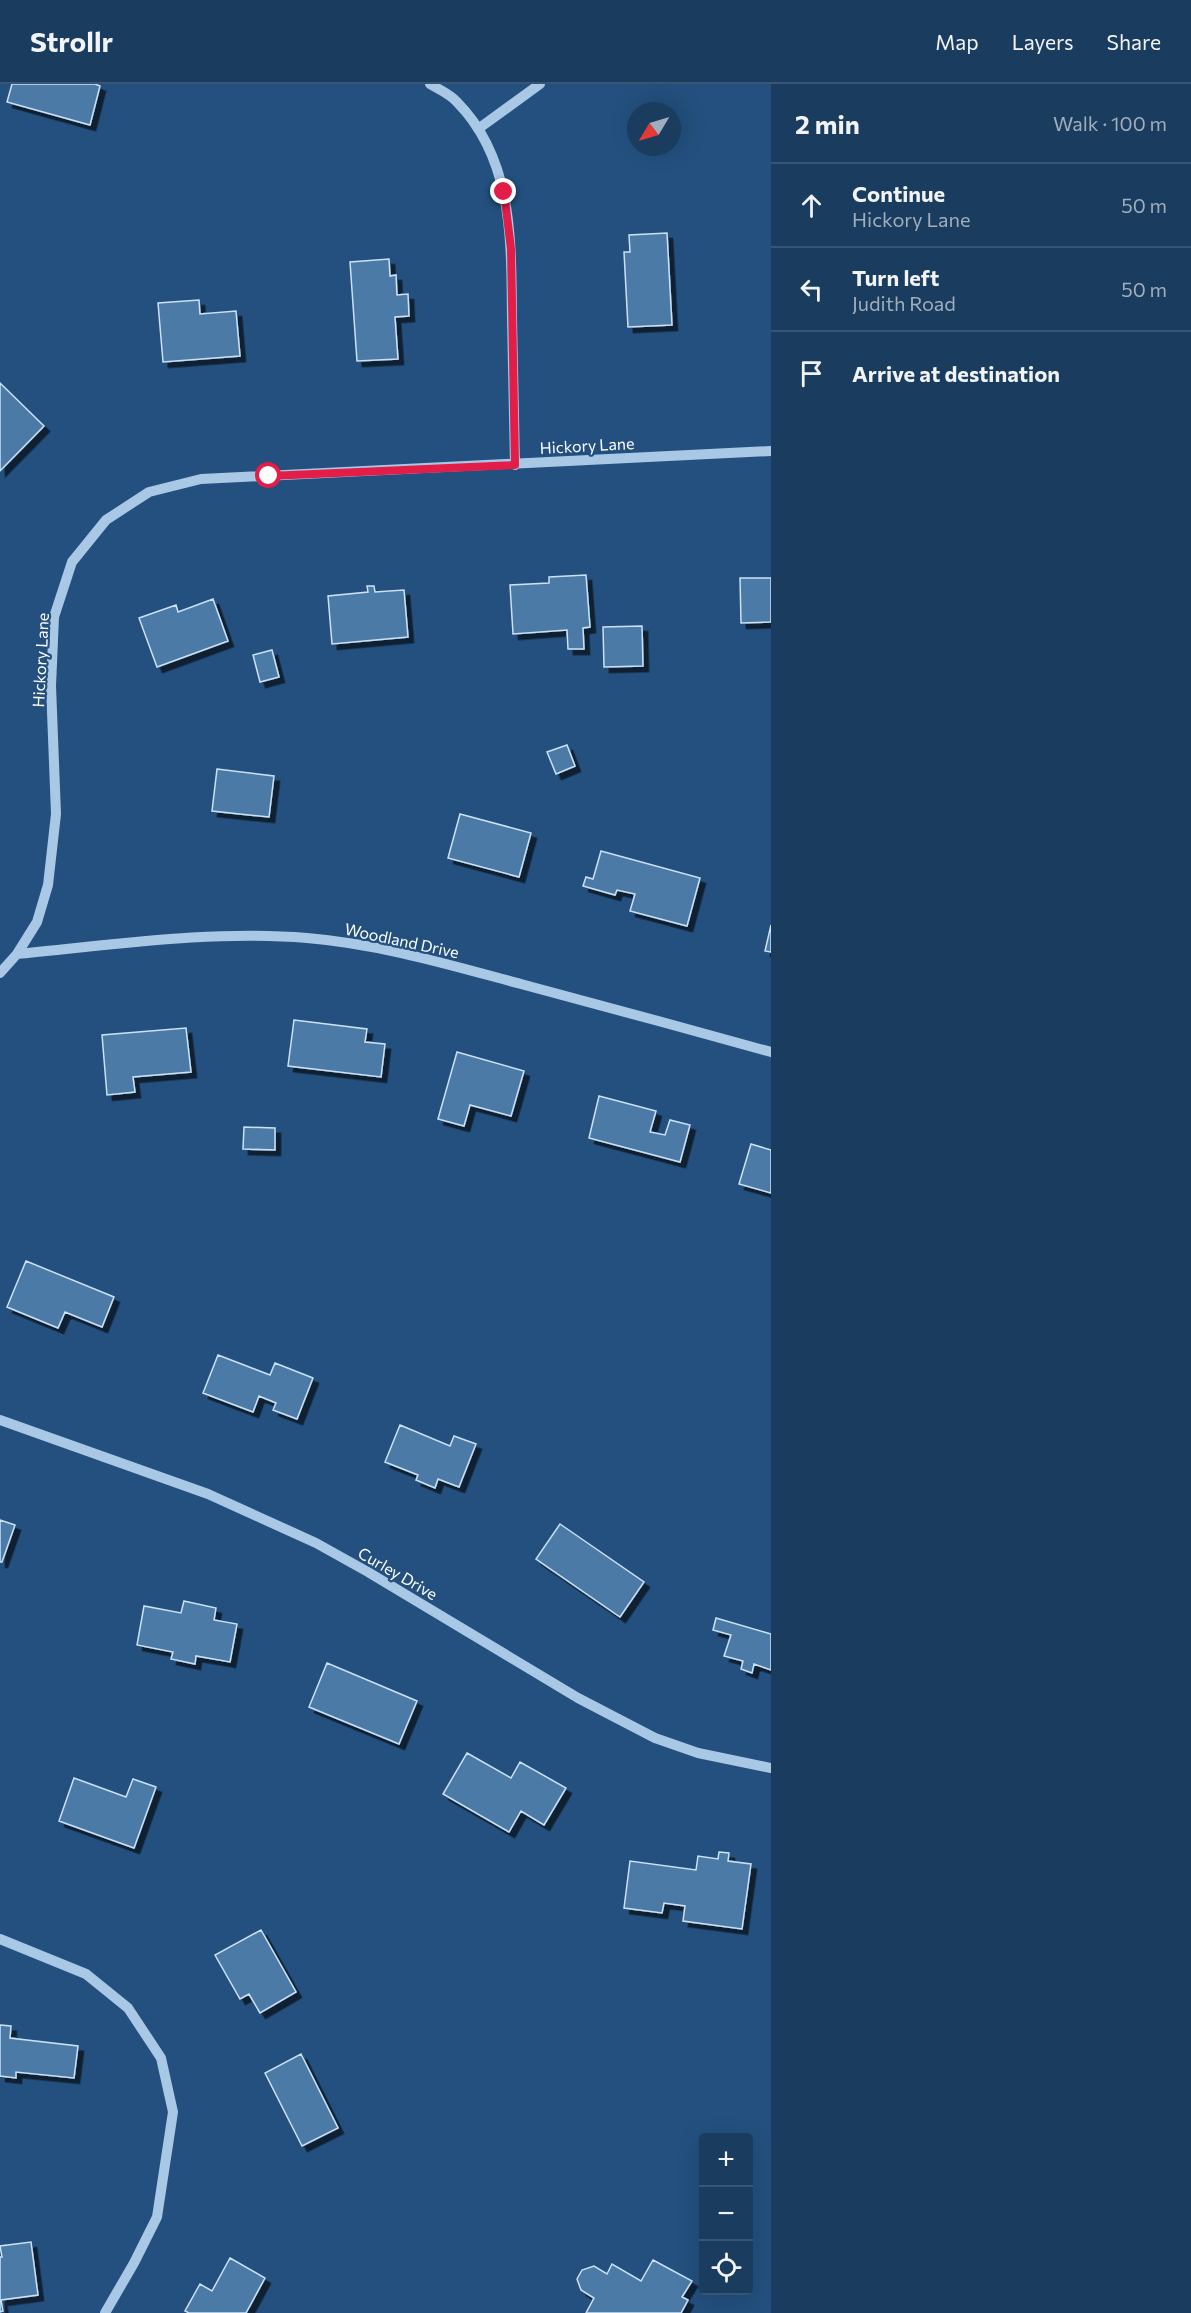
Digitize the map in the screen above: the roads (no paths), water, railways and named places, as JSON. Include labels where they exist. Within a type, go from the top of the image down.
[{"type":"street","points":[[430,84],[456,100],[478,129],[494,159],[504,192],[509,222],[515,465]]},
{"type":"street","points":[[478,129],[540,84]]},
{"type":"street","name":"Hickory Lane","points":[[0,973],[17,954],[36,922],[48,885],[56,814],[51,686],[54,617],[72,562],[106,520],[149,492],[201,479],[771,451]]},
{"type":"street","name":"Woodland Drive","points":[[17,954],[148,941],[244,936],[307,938],[365,945],[439,962],[771,1052]]},
{"type":"street","name":"Curley Drive","points":[[0,1420],[208,1494],[316,1543],[578,1698],[656,1738],[698,1753],[771,1768]]},
{"type":"street","points":[[0,1940],[86,1974],[128,2008],[160,2058],[173,2112],[157,2217],[105,2313]]}]
